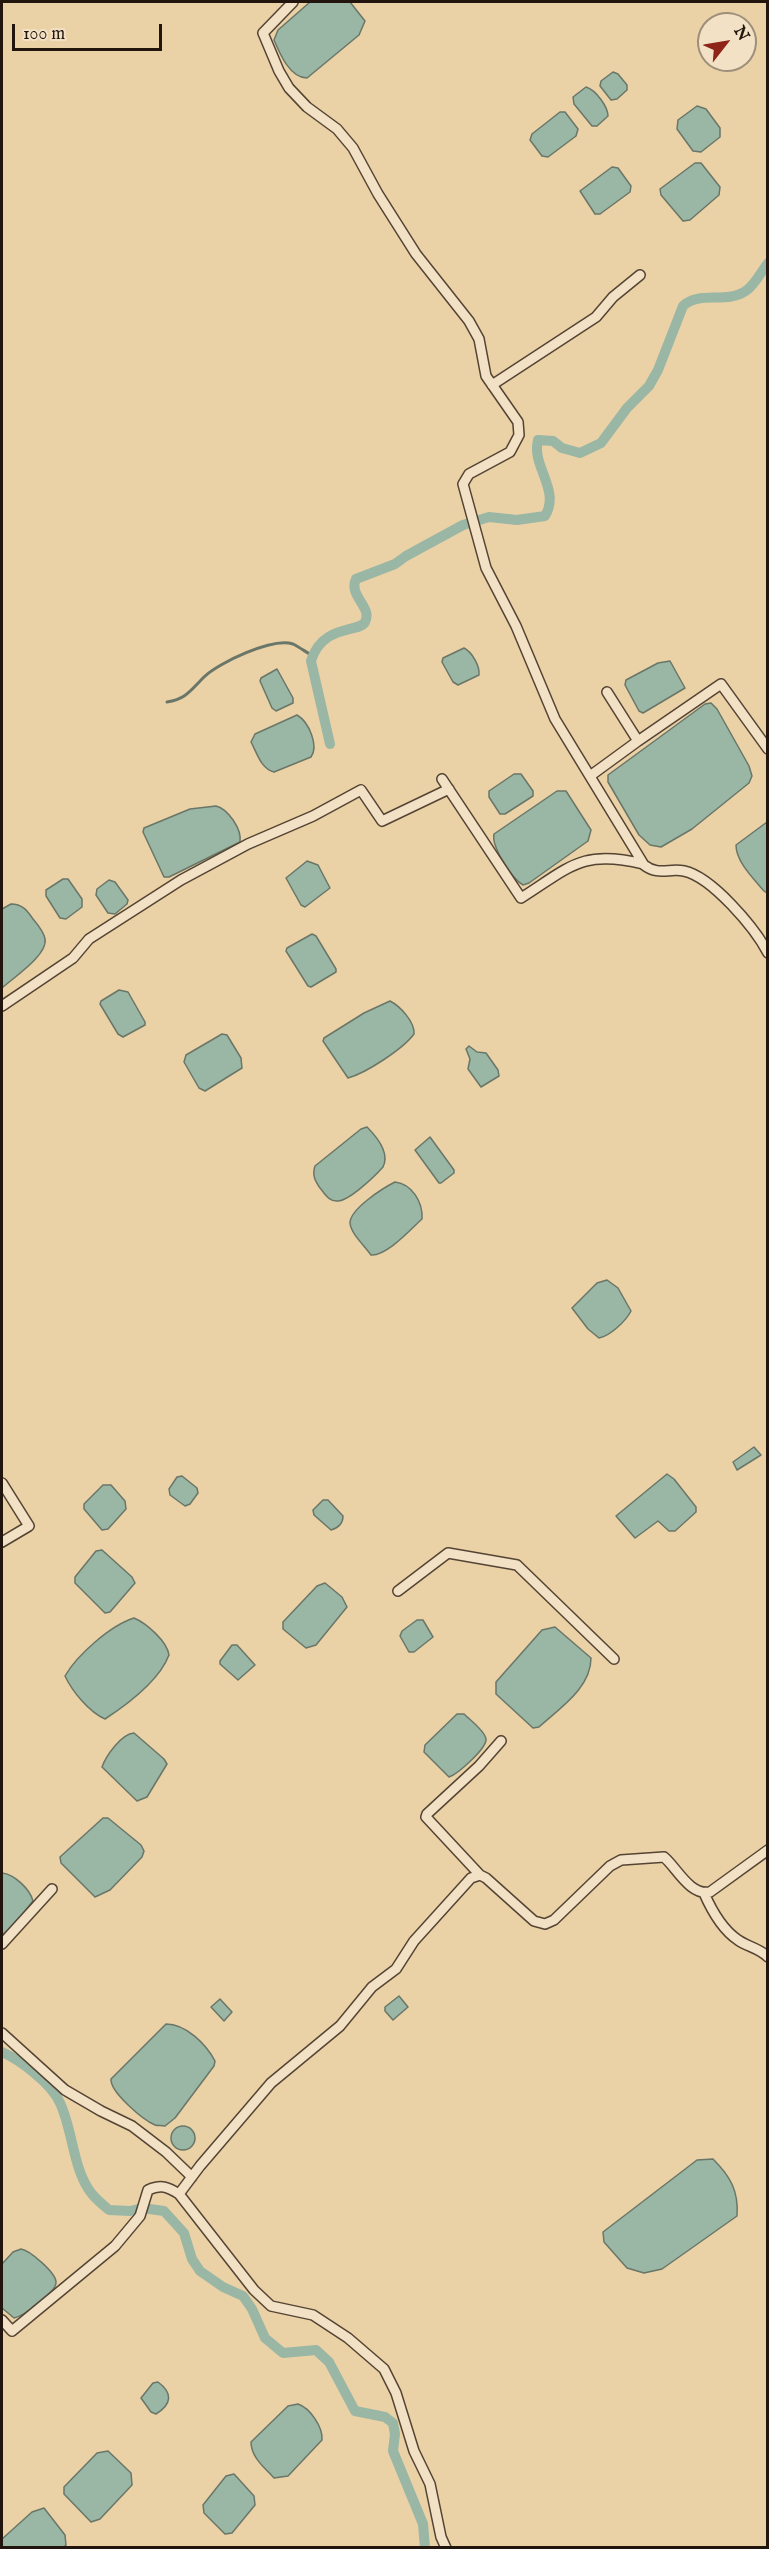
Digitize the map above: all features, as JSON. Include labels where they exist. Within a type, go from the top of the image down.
[{"type":"street","points":[[293,2],[262,33],[279,71],[298,99],[337,129],[353,148],[378,194],[416,254],[469,321],[479,339],[486,376],[518,422],[519,435],[510,452],[469,474],[463,484],[475,527],[493,584],[516,626],[555,719],[643,864]]},
{"type":"street","points":[[492,385],[596,317],[613,297],[640,274]]},
{"type":"street","points":[[590,776],[721,684],[768,749]]},
{"type":"street","points":[[607,692],[639,741]]},
{"type":"street","points":[[442,779],[521,898],[578,862],[619,858],[643,864],[656,872],[686,871],[715,889],[733,906],[768,953]]},
{"type":"street","points":[[2,1006],[72,958],[89,939],[181,880],[248,844],[313,816],[361,790],[382,821],[448,789]]},
{"type":"street","points":[[2,1483],[29,1526],[2,1542]]},
{"type":"street","points":[[398,1591],[448,1553],[517,1565],[614,1659]]},
{"type":"street","points":[[501,1741],[479,1766],[426,1817],[480,1875],[495,1885],[534,1921],[542,1924],[554,1920],[610,1866],[621,1860],[664,1857],[695,1890],[704,1893],[710,1892],[768,1850]]},
{"type":"street","points":[[179,2194],[271,2083],[340,2026],[372,1987],[396,1969],[414,1941],[471,1878],[480,1875]]},
{"type":"street","points":[[2,1944],[52,1888]]},
{"type":"street","points":[[704,1893],[709,1904],[735,1938],[760,1950],[768,1957]]},
{"type":"street","points":[[2,2033],[65,2090],[132,2126],[166,2152],[192,2177]]},
{"type":"street","points":[[2,2320],[12,2331],[115,2246],[140,2216],[148,2190],[158,2185],[179,2194],[254,2290],[271,2306],[313,2314],[348,2338],[384,2369],[396,2393],[414,2451],[430,2484],[441,2537],[446,2547]]},
{"type":"shaded area","points":[[310,2],[350,2],[365,21],[359,35],[307,78],[291,70],[274,40],[278,30]]},
{"type":"shaded area","points":[[613,72],[618,74],[627,85],[627,90],[617,99],[611,100],[600,86],[601,81]]},
{"type":"shaded area","points":[[586,87],[597,95],[607,112],[608,116],[597,126],[592,126],[574,104],[573,97]]},
{"type":"shaded area","points":[[697,106],[706,109],[720,128],[720,137],[701,152],[693,151],[677,129],[678,120]]},
{"type":"shaded area","points":[[560,112],[565,112],[578,129],[576,136],[548,157],[542,156],[530,140],[532,134]]},
{"type":"shaded area","points":[[695,163],[701,163],[720,187],[719,195],[690,220],[683,221],[661,195],[660,189]]},
{"type":"shaded area","points":[[612,167],[618,168],[631,186],[630,192],[600,214],[595,214],[580,191]]},
{"type":"shaded area","points":[[464,648],[475,660],[479,675],[458,685],[453,682],[442,662],[443,658]]},
{"type":"shaded area","points":[[670,661],[685,688],[643,713],[639,711],[625,685],[626,680],[658,663]]},
{"type":"shaded area","points":[[277,669],[293,698],[293,703],[276,711],[272,708],[260,681],[261,678]]},
{"type":"shaded area","points":[[711,703],[717,709],[749,766],[752,776],[749,783],[692,829],[661,847],[650,845],[639,835],[608,782],[608,775],[705,704]]},
{"type":"shaded area","points":[[297,715],[312,734],[314,747],[311,757],[274,772],[266,768],[251,742],[255,734]]},
{"type":"shaded area","points":[[514,774],[521,774],[533,791],[533,796],[505,814],[500,814],[489,797],[489,791]]},
{"type":"shaded area","points":[[557,791],[566,791],[591,830],[588,841],[523,885],[518,882],[503,862],[494,834]]},
{"type":"shaded area","points":[[216,806],[225,811],[233,820],[239,831],[240,842],[169,877],[164,877],[143,832],[144,828],[190,809]]},
{"type":"shaded area","points":[[767,822],[767,893],[742,864],[736,845]]},
{"type":"shaded area","points":[[307,861],[318,865],[330,888],[305,907],[301,905],[286,878]]},
{"type":"shaded area","points":[[63,879],[68,879],[82,899],[82,907],[66,919],[60,918],[46,896],[46,890]]},
{"type":"shaded area","points":[[109,880],[115,882],[128,900],[127,904],[115,914],[108,913],[96,895],[97,889]]},
{"type":"shaded area","points":[[11,904],[21,906],[29,913],[45,939],[36,959],[2,988],[2,909]]},
{"type":"shaded area","points":[[312,934],[316,936],[336,972],[311,987],[308,986],[286,951],[287,948]]},
{"type":"shaded area","points":[[119,990],[128,992],[145,1022],[145,1025],[123,1037],[118,1034],[100,1004],[101,1001]]},
{"type":"shaded area","points":[[390,1001],[406,1015],[412,1024],[414,1034],[384,1060],[348,1078],[323,1041],[324,1038],[364,1013]]},
{"type":"shaded area","points":[[222,1034],[227,1035],[241,1058],[242,1068],[205,1091],[199,1088],[184,1062],[186,1055]]},
{"type":"shaded area","points":[[469,1046],[477,1052],[486,1053],[498,1070],[499,1076],[481,1087],[468,1069],[470,1059],[466,1049]]},
{"type":"shaded area","points":[[367,1127],[384,1151],[383,1167],[349,1197],[338,1201],[332,1200],[317,1183],[314,1175],[315,1166],[361,1129]]},
{"type":"shaded area","points":[[430,1137],[454,1170],[454,1173],[441,1183],[415,1150]]},
{"type":"shaded area","points":[[395,1182],[407,1186],[415,1195],[421,1206],[422,1219],[391,1247],[371,1255],[353,1231],[350,1223],[351,1217],[361,1205]]},
{"type":"shaded area","points":[[607,1280],[618,1288],[631,1311],[617,1328],[599,1338],[588,1329],[572,1308],[597,1283]]},
{"type":"shaded area","points":[[754,1447],[761,1455],[737,1470],[733,1462]]},
{"type":"shaded area","points":[[667,1474],[674,1479],[696,1507],[696,1512],[675,1531],[669,1531],[658,1521],[635,1538],[616,1516]]},
{"type":"shaded area","points":[[182,1476],[197,1488],[198,1493],[190,1504],[185,1506],[170,1495],[169,1489],[177,1477]]},
{"type":"shaded area","points":[[103,1485],[111,1485],[125,1501],[126,1509],[108,1529],[102,1530],[84,1509],[84,1504]]},
{"type":"shaded area","points":[[323,1500],[328,1500],[343,1516],[340,1525],[331,1530],[314,1515],[313,1510]]},
{"type":"shaded area","points":[[102,1550],[132,1577],[135,1583],[110,1612],[105,1613],[75,1583],[75,1577],[96,1551]]},
{"type":"shaded area","points":[[325,1583],[342,1597],[347,1607],[316,1645],[306,1648],[283,1629],[283,1622],[317,1586]]},
{"type":"shaded area","points":[[134,1618],[155,1633],[169,1655],[150,1683],[133,1699],[105,1719],[82,1700],[65,1676],[95,1642],[115,1627]]},
{"type":"shaded area","points":[[417,1620],[423,1620],[433,1637],[414,1652],[409,1652],[400,1636],[402,1631]]},
{"type":"shaded area","points":[[555,1627],[591,1658],[590,1669],[573,1697],[539,1727],[533,1728],[496,1694],[496,1682],[542,1630]]},
{"type":"shaded area","points":[[232,1645],[237,1645],[255,1665],[238,1680],[220,1664]]},
{"type":"shaded area","points":[[457,1714],[464,1714],[480,1729],[486,1739],[482,1748],[471,1760],[449,1777],[424,1752],[425,1745]]},
{"type":"shaded area","points":[[134,1733],[167,1764],[147,1797],[137,1801],[102,1767],[119,1741]]},
{"type":"shaded area","points":[[103,1818],[108,1818],[141,1845],[144,1851],[142,1857],[110,1890],[95,1897],[61,1863],[60,1857]]},
{"type":"shaded area","points":[[2,1873],[21,1883],[33,1901],[13,1927],[2,1935]]},
{"type":"shaded area","points":[[399,1996],[408,2007],[393,2020],[385,2011],[385,2007]]},
{"type":"shaded area","points":[[220,1999],[232,2012],[224,2021],[211,2007]]},
{"type":"shaded area","points":[[166,2024],[181,2027],[195,2036],[215,2061],[214,2066],[175,2118],[165,2126],[155,2125],[136,2112],[121,2098],[112,2085],[111,2079]]},
{"type":"shaded area","points":[[183,2126],[188,2127],[194,2133],[194,2143],[188,2149],[183,2150],[178,2149],[172,2143],[171,2138],[172,2133],[178,2127]]},
{"type":"shaded area","points":[[713,2159],[735,2191],[737,2216],[662,2269],[644,2273],[627,2268],[604,2242],[603,2232],[697,2160]]},
{"type":"shaded area","points":[[21,2249],[42,2263],[52,2274],[56,2283],[38,2304],[14,2318],[2,2308],[2,2264],[13,2252]]},
{"type":"shaded area","points":[[158,2382],[166,2390],[169,2398],[165,2406],[156,2414],[151,2412],[141,2398],[153,2383]]},
{"type":"shaded area","points":[[298,2404],[307,2409],[315,2419],[322,2440],[288,2476],[274,2478],[256,2457],[251,2442],[288,2406]]},
{"type":"shaded area","points":[[108,2451],[131,2473],[132,2485],[100,2519],[91,2522],[64,2494],[64,2487],[97,2453]]},
{"type":"shaded area","points":[[234,2474],[254,2496],[255,2505],[232,2533],[225,2534],[204,2513],[203,2505],[226,2476]]},
{"type":"shaded area","points":[[44,2508],[65,2535],[66,2545],[64,2547],[2,2547],[2,2539],[32,2512]]},
{"type":"waterway","points":[[330,744],[311,661],[316,649],[331,635],[356,628],[365,622],[366,611],[355,591],[356,579],[395,564],[463,525],[489,517],[517,520],[545,516],[550,497],[538,459],[538,440],[553,441],[562,448],[580,453],[601,443],[627,408],[649,386],[658,370],[683,306],[697,299],[731,297],[747,290],[768,263]]},
{"type":"waterway","points":[[167,702],[184,696],[211,671],[221,665],[260,648],[273,644],[293,644],[313,656]]},
{"type":"waterway","points":[[2,2052],[35,2073],[56,2096],[64,2114],[81,2174],[86,2185],[98,2200],[109,2210],[130,2211],[142,2208],[164,2211],[184,2233],[192,2259],[200,2271],[223,2287],[243,2296],[252,2309],[265,2338],[283,2353],[316,2350],[329,2362],[355,2411],[385,2417],[393,2423],[395,2434],[393,2451],[423,2524],[425,2548]]}]
